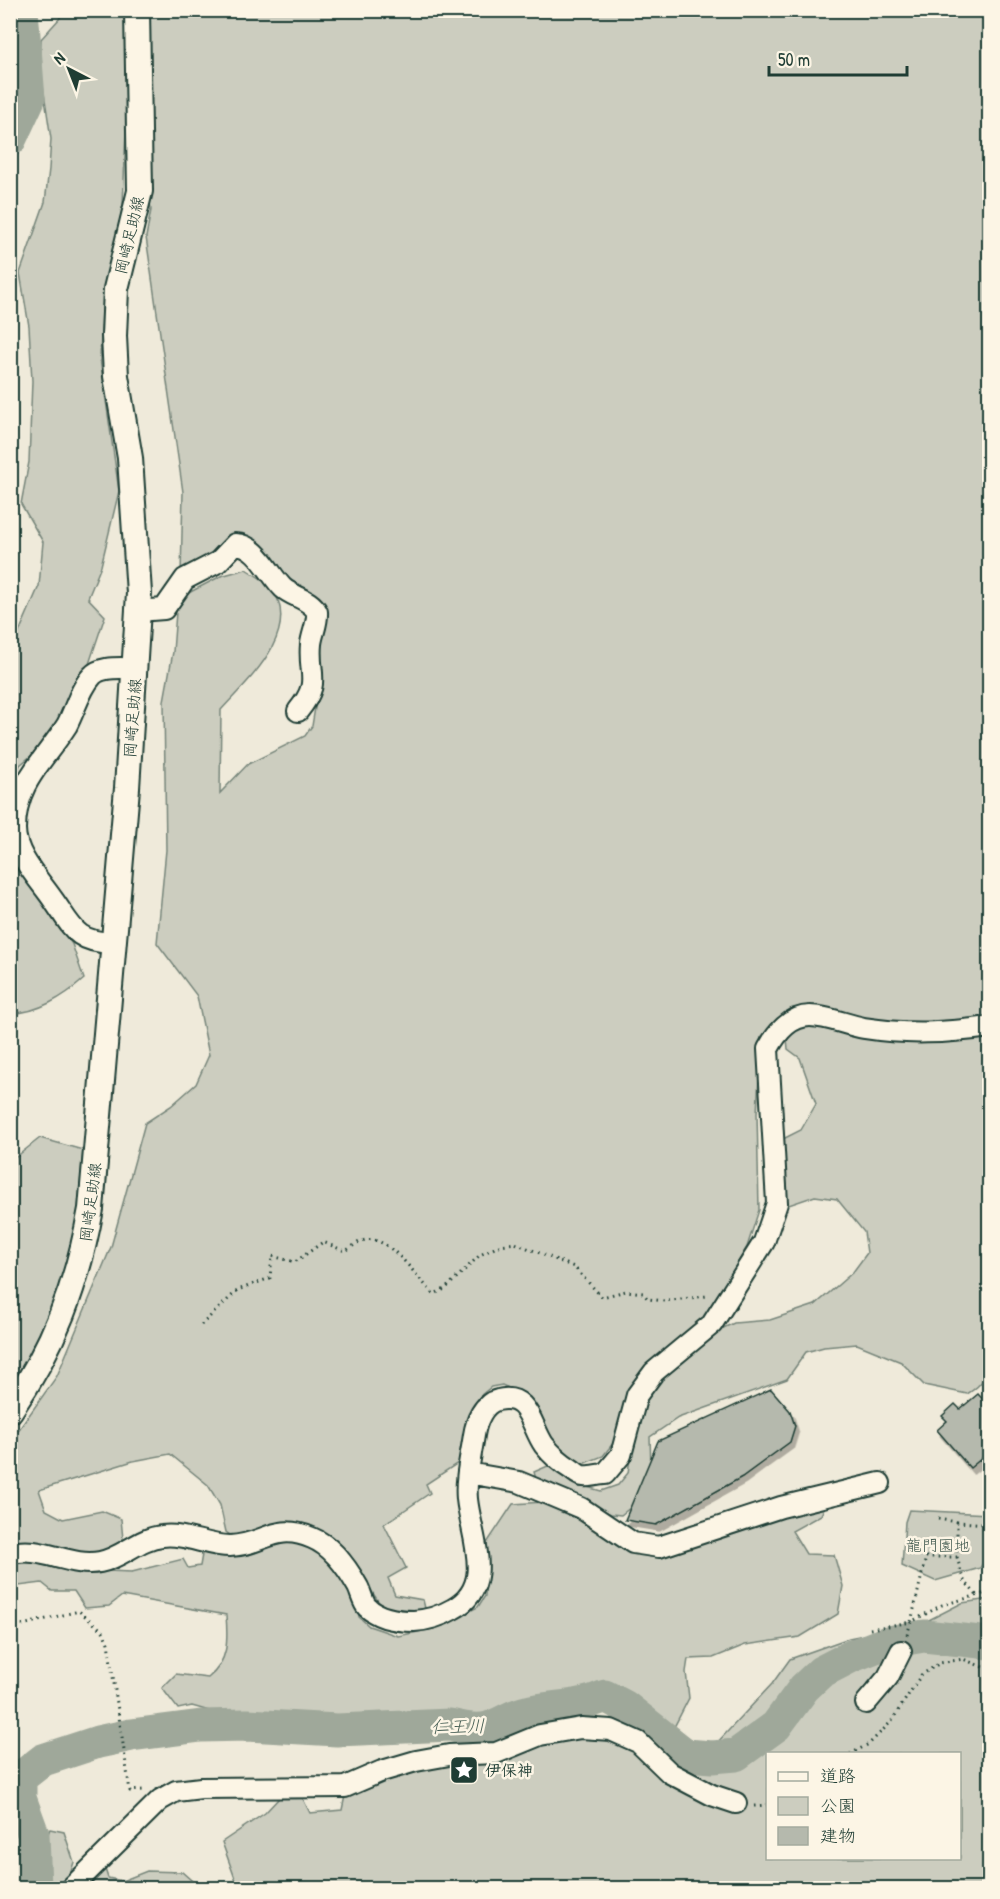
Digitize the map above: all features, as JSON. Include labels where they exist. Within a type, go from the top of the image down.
[{"type":"main road","name":"岡崎足助線","points":[[10,1411],[48,1348],[65,1311],[83,1252],[91,1209],[136,668],[138,611],[130,458],[116,376],[114,336],[116,290],[140,191],[137,10]]},
{"type":"street","points":[[138,611],[164,609],[185,579],[194,572],[218,562],[235,544],[248,547],[282,586],[310,603],[317,612],[311,644],[314,683],[308,699],[298,711]]},
{"type":"street","points":[[112,943],[93,943],[77,935],[26,862],[15,832],[18,804],[28,778],[66,726],[92,676],[103,669],[136,668]]},
{"type":"street","points":[[10,1554],[33,1552],[76,1562],[100,1562],[162,1536],[229,1546],[251,1542],[276,1532],[295,1531],[316,1539],[334,1554],[349,1571],[367,1607],[384,1618],[426,1620],[444,1614],[462,1604],[472,1594],[478,1581],[478,1557],[467,1497],[468,1473],[476,1424],[483,1411],[495,1400],[510,1398],[526,1408],[544,1444],[562,1464],[582,1476],[605,1474],[621,1455],[637,1395],[654,1372],[712,1324],[764,1242],[777,1203],[768,1049],[777,1033],[794,1021],[809,1016],[865,1028],[936,1034],[990,1027]]},
{"type":"street","points":[[468,1473],[519,1482],[581,1508],[633,1543],[659,1547],[781,1507],[880,1483]]},
{"type":"street","points":[[866,1703],[888,1677],[901,1651]]},
{"type":"street","points":[[72,1888],[160,1800],[176,1791],[201,1788],[345,1786],[416,1761],[449,1755],[496,1753],[540,1735],[581,1728],[611,1730],[638,1742],[670,1773],[712,1795],[736,1803]]},
{"type":"path","points":[[201,1325],[238,1290],[270,1278],[272,1256],[295,1262],[323,1242],[345,1251],[363,1240],[378,1240],[389,1245],[419,1281],[434,1294],[445,1289],[480,1255],[501,1245],[515,1243],[574,1267],[602,1296],[626,1291],[643,1293],[648,1299],[664,1301],[703,1295],[727,1301]]},
{"type":"path","points":[[938,1519],[990,1524]]},
{"type":"path","points":[[957,1522],[957,1557],[963,1579],[978,1597]]},
{"type":"path","points":[[909,1628],[926,1557],[957,1557]]},
{"type":"path","points":[[870,1629],[911,1622],[942,1605],[990,1592]]},
{"type":"path","points":[[10,1628],[79,1611],[103,1630],[108,1643],[130,1791],[149,1790],[168,1795]]},
{"type":"path","points":[[854,1752],[869,1744],[891,1722],[921,1675],[940,1664],[963,1659],[990,1670]]},
{"type":"path","points":[[758,1806],[766,1805]]},
{"type":"green space","points":[[59,11],[125,11],[127,104],[123,205],[102,309],[100,359],[119,491],[101,566],[88,598],[105,616],[88,667],[64,713],[32,755],[20,765],[11,790],[10,704],[13,700],[11,651],[39,586],[43,542],[21,504],[29,462],[32,381],[29,326],[20,273],[45,202],[51,139],[40,66],[41,39],[60,18]]},
{"type":"green space","points":[[150,11],[989,11],[989,1016],[942,1024],[781,1019],[761,1037],[757,1113],[759,1210],[747,1247],[704,1320],[634,1382],[625,1418],[614,1442],[603,1456],[585,1463],[571,1462],[559,1451],[527,1396],[502,1385],[491,1387],[480,1396],[471,1411],[458,1463],[426,1484],[430,1493],[384,1524],[406,1568],[388,1578],[395,1595],[423,1600],[425,1608],[412,1615],[382,1607],[355,1566],[316,1533],[238,1540],[226,1532],[220,1505],[208,1485],[170,1454],[133,1461],[39,1490],[46,1510],[63,1519],[102,1511],[121,1519],[123,1539],[106,1556],[11,1552],[10,1442],[57,1376],[111,1247],[145,1123],[171,1106],[196,1084],[209,1055],[197,996],[157,943],[166,850],[164,701],[173,652],[177,599],[221,576],[246,569],[270,585],[280,605],[280,622],[268,655],[245,685],[221,710],[220,793],[248,764],[305,736],[312,726],[320,677],[316,656],[325,621],[253,546],[181,575],[183,492],[146,237],[151,210],[147,179]]},
{"type":"green space","points":[[10,847],[18,868],[72,944],[84,979],[50,1003],[20,1013],[10,1013]]},
{"type":"green space","points":[[809,1025],[944,1042],[989,1035],[990,1348],[983,1380],[967,1394],[924,1385],[901,1362],[857,1344],[824,1347],[806,1352],[787,1379],[678,1418],[650,1437],[651,1468],[636,1503],[621,1515],[611,1514],[537,1483],[534,1472],[550,1465],[580,1485],[601,1491],[618,1485],[628,1473],[634,1428],[642,1402],[660,1376],[698,1349],[717,1331],[734,1323],[770,1320],[815,1305],[853,1272],[867,1253],[864,1232],[837,1199],[815,1196],[783,1207],[783,1139],[801,1130],[816,1104],[800,1058],[788,1049],[787,1038],[797,1029]]},
{"type":"green space","points":[[40,1138],[83,1150],[74,1259],[11,1402],[10,1215],[13,1209],[11,1205],[11,1161]]},
{"type":"green space","points":[[829,1497],[821,1515],[792,1531],[806,1554],[834,1555],[843,1586],[838,1614],[800,1637],[745,1645],[713,1658],[688,1659],[686,1672],[689,1698],[672,1731],[641,1708],[603,1693],[587,1700],[547,1702],[483,1721],[467,1723],[442,1715],[412,1720],[370,1719],[342,1724],[286,1717],[258,1719],[231,1717],[192,1706],[178,1709],[162,1688],[176,1674],[208,1678],[215,1671],[226,1650],[226,1615],[122,1596],[109,1606],[85,1608],[74,1591],[52,1591],[42,1583],[11,1587],[10,1564],[30,1561],[57,1569],[132,1572],[183,1559],[188,1568],[200,1566],[204,1543],[243,1551],[299,1539],[332,1558],[357,1599],[359,1617],[369,1626],[398,1636],[433,1629],[478,1607],[485,1596],[487,1543],[513,1504],[544,1502],[598,1528],[628,1549]]},
{"type":"green space","name":"龍門園地","points":[[909,1510],[989,1514],[989,1552],[980,1568],[935,1581],[902,1566],[905,1522]]},
{"type":"green space","points":[[989,1599],[989,1888],[230,1888],[237,1884],[222,1842],[265,1813],[280,1797],[301,1795],[310,1813],[342,1810],[346,1791],[388,1775],[458,1760],[503,1762],[536,1742],[584,1733],[613,1735],[670,1778],[714,1746],[772,1684],[790,1659],[849,1638],[923,1623],[962,1603]]},
{"type":"green space","points":[[50,1829],[64,1832],[74,1862],[66,1888],[45,1888],[43,1859]]},
{"type":"green space","points":[[104,1866],[108,1878],[122,1881],[147,1871],[182,1872],[200,1888],[79,1888]]},
{"type":"building","points":[[771,1389],[790,1411],[795,1426],[790,1442],[742,1477],[656,1525],[625,1520],[658,1441]]},
{"type":"building","points":[[978,1394],[990,1407],[990,1467],[982,1458],[970,1468],[937,1430],[947,1421],[942,1416],[955,1404],[960,1409]]},
{"type":"waterway","points":[[10,140],[29,99],[22,10]]},
{"type":"waterway","name":"仁王川","points":[[35,1888],[33,1834],[20,1798],[20,1778],[43,1760],[98,1742],[131,1735],[201,1726],[247,1725],[337,1730],[450,1725],[483,1729],[522,1713],[585,1703],[605,1696],[624,1706],[686,1755],[712,1757],[736,1755],[776,1726],[804,1688],[821,1672],[852,1656],[888,1642],[924,1636],[990,1643]]},
{"type":"place","name":"伊保神","points":[[464,1770]]}]
